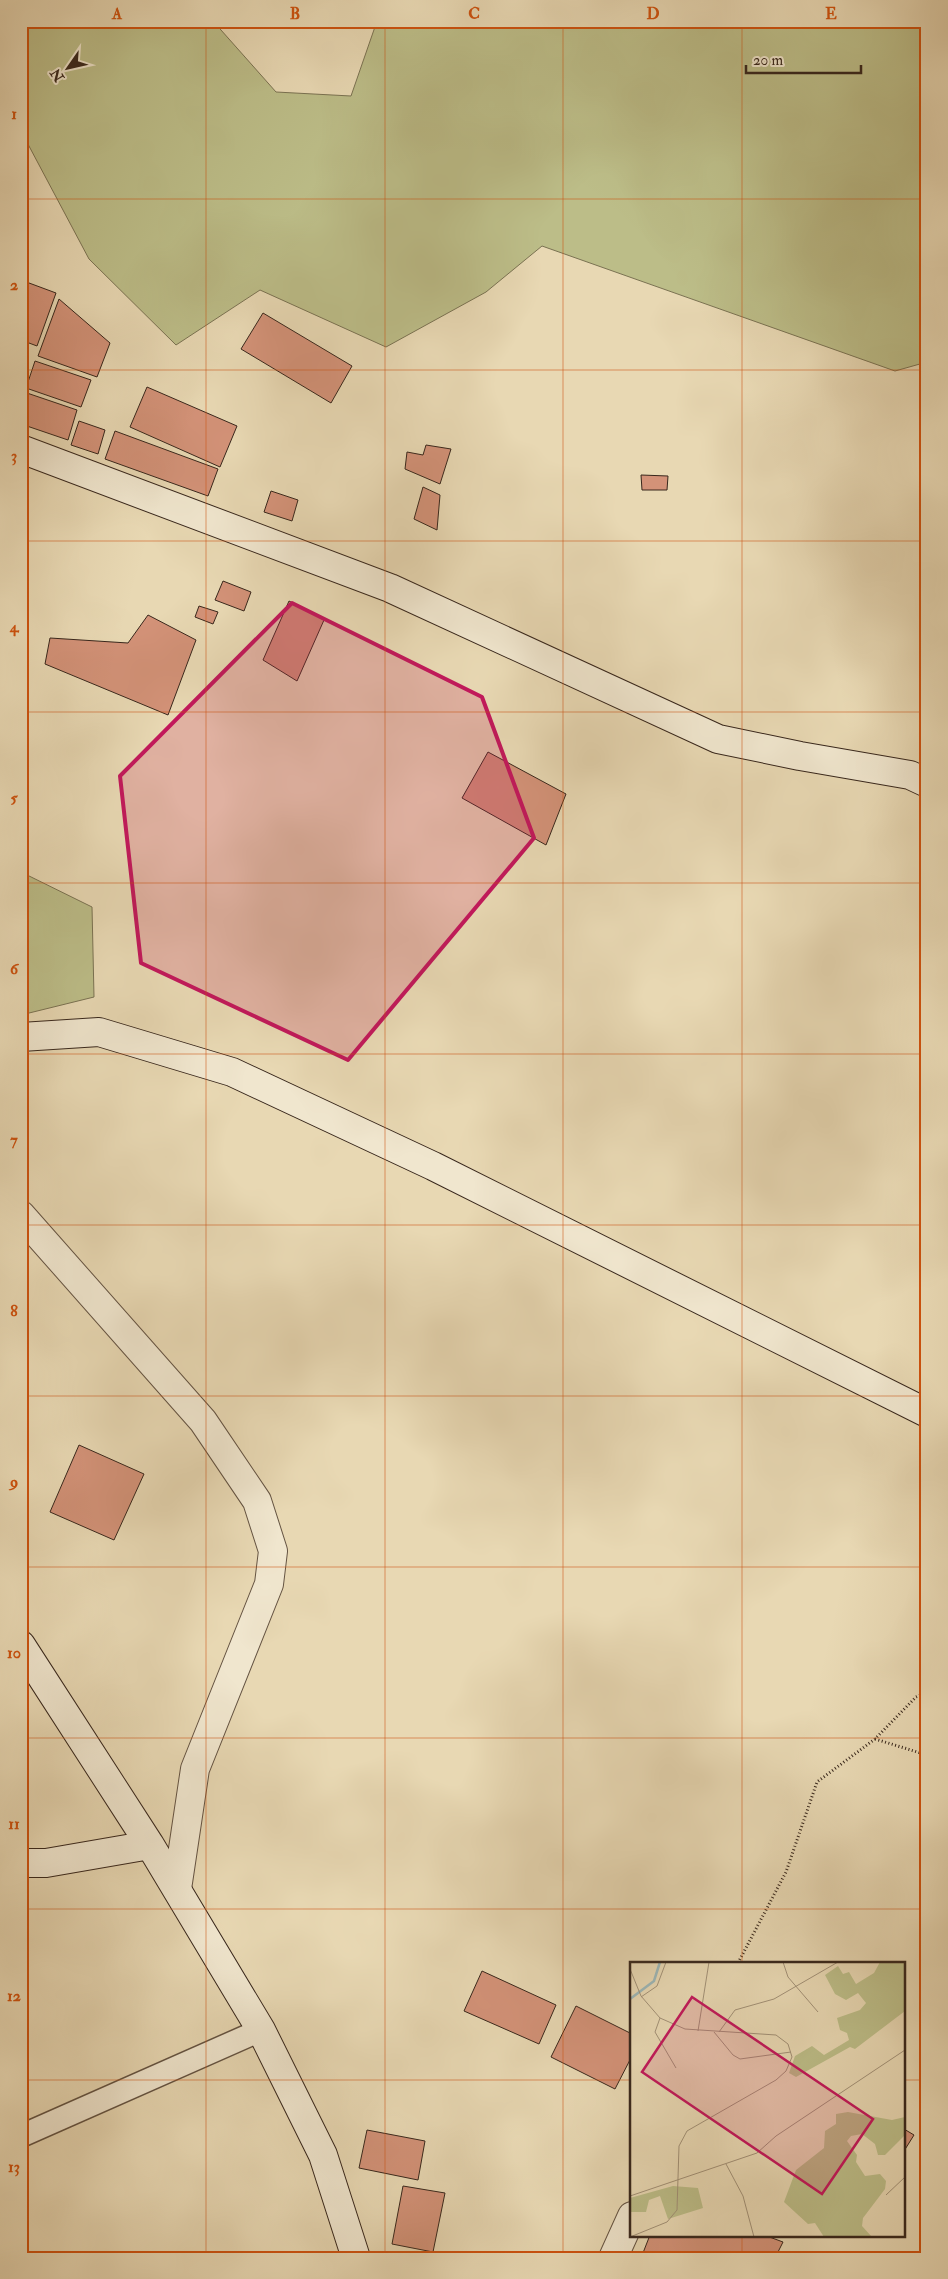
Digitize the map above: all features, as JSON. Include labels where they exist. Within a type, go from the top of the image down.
[{"type":"street","points":[[21,449],[390,588],[718,739],[800,756],[910,774],[927,783]]},
{"type":"street","points":[[21,1037],[99,1032],[232,1072],[433,1166],[927,1413]]},
{"type":"street","points":[[21,1215],[203,1421],[257,1501],[273,1551],[269,1584],[195,1769],[176,1889]]},
{"type":"street","points":[[21,1645],[150,1845],[261,2030],[323,2155],[356,2258]]},
{"type":"street","points":[[21,1863],[46,1863],[150,1845]]},
{"type":"street","points":[[613,2258],[630,2220]]},
{"type":"lane","points":[[21,2136],[261,2030]]},
{"type":"path","points":[[739,1962],[786,1872],[817,1782],[874,1739],[916,1697],[927,1692]]},
{"type":"path","points":[[874,1739],[927,1755]]},
{"type":"highlighted area","points":[[292,603],[482,697],[534,838],[348,1060],[141,963],[120,776]]},
{"type":"green space","points":[[21,21],[213,21],[276,92],[351,96],[377,21],[927,21],[927,362],[895,371],[542,246],[486,292],[386,347],[260,290],[176,345],[89,259],[21,131]]},
{"type":"green space","points":[[21,872],[92,907],[94,997],[21,1015]]},
{"type":"building","points":[[21,280],[56,293],[37,346],[21,340]]},
{"type":"building","points":[[59,299],[110,343],[97,377],[38,356]]},
{"type":"building","points":[[263,313],[352,366],[331,403],[241,349]]},
{"type":"building","points":[[35,361],[91,380],[81,407],[26,388]]},
{"type":"building","points":[[147,387],[237,426],[220,467],[130,427]]},
{"type":"building","points":[[24,392],[77,410],[68,440],[21,424],[21,401]]},
{"type":"building","points":[[79,421],[105,430],[98,454],[71,445]]},
{"type":"building","points":[[115,431],[218,469],[208,496],[105,459]]},
{"type":"building","points":[[426,445],[451,449],[440,484],[405,469],[407,452],[423,455]]},
{"type":"building","points":[[641,475],[668,476],[667,490],[642,490]]},
{"type":"building","points":[[423,487],[440,495],[437,530],[414,519]]},
{"type":"building","points":[[271,491],[298,500],[292,521],[264,512]]},
{"type":"building","points":[[223,581],[251,592],[244,611],[215,600]]},
{"type":"building","points":[[289,601],[324,620],[297,681],[263,660]]},
{"type":"building","points":[[199,606],[218,612],[213,624],[195,617]]},
{"type":"building","points":[[148,615],[196,640],[168,715],[45,664],[50,638],[128,643]]},
{"type":"building","points":[[488,752],[566,794],[546,845],[462,798]]},
{"type":"building","points":[[79,1445],[144,1474],[114,1540],[50,1512]]},
{"type":"building","points":[[482,1971],[556,2005],[539,2044],[464,2011]]},
{"type":"building","points":[[576,2006],[630,2033],[630,2060],[615,2089],[551,2057]]},
{"type":"building","points":[[367,2130],[425,2141],[418,2180],[359,2168]]},
{"type":"building","points":[[906,2130],[914,2135],[906,2148]]},
{"type":"building","points":[[403,2186],[445,2193],[433,2252],[392,2244]]},
{"type":"building","points":[[650,2236],[767,2236],[783,2242],[775,2258],[641,2258]]}]
